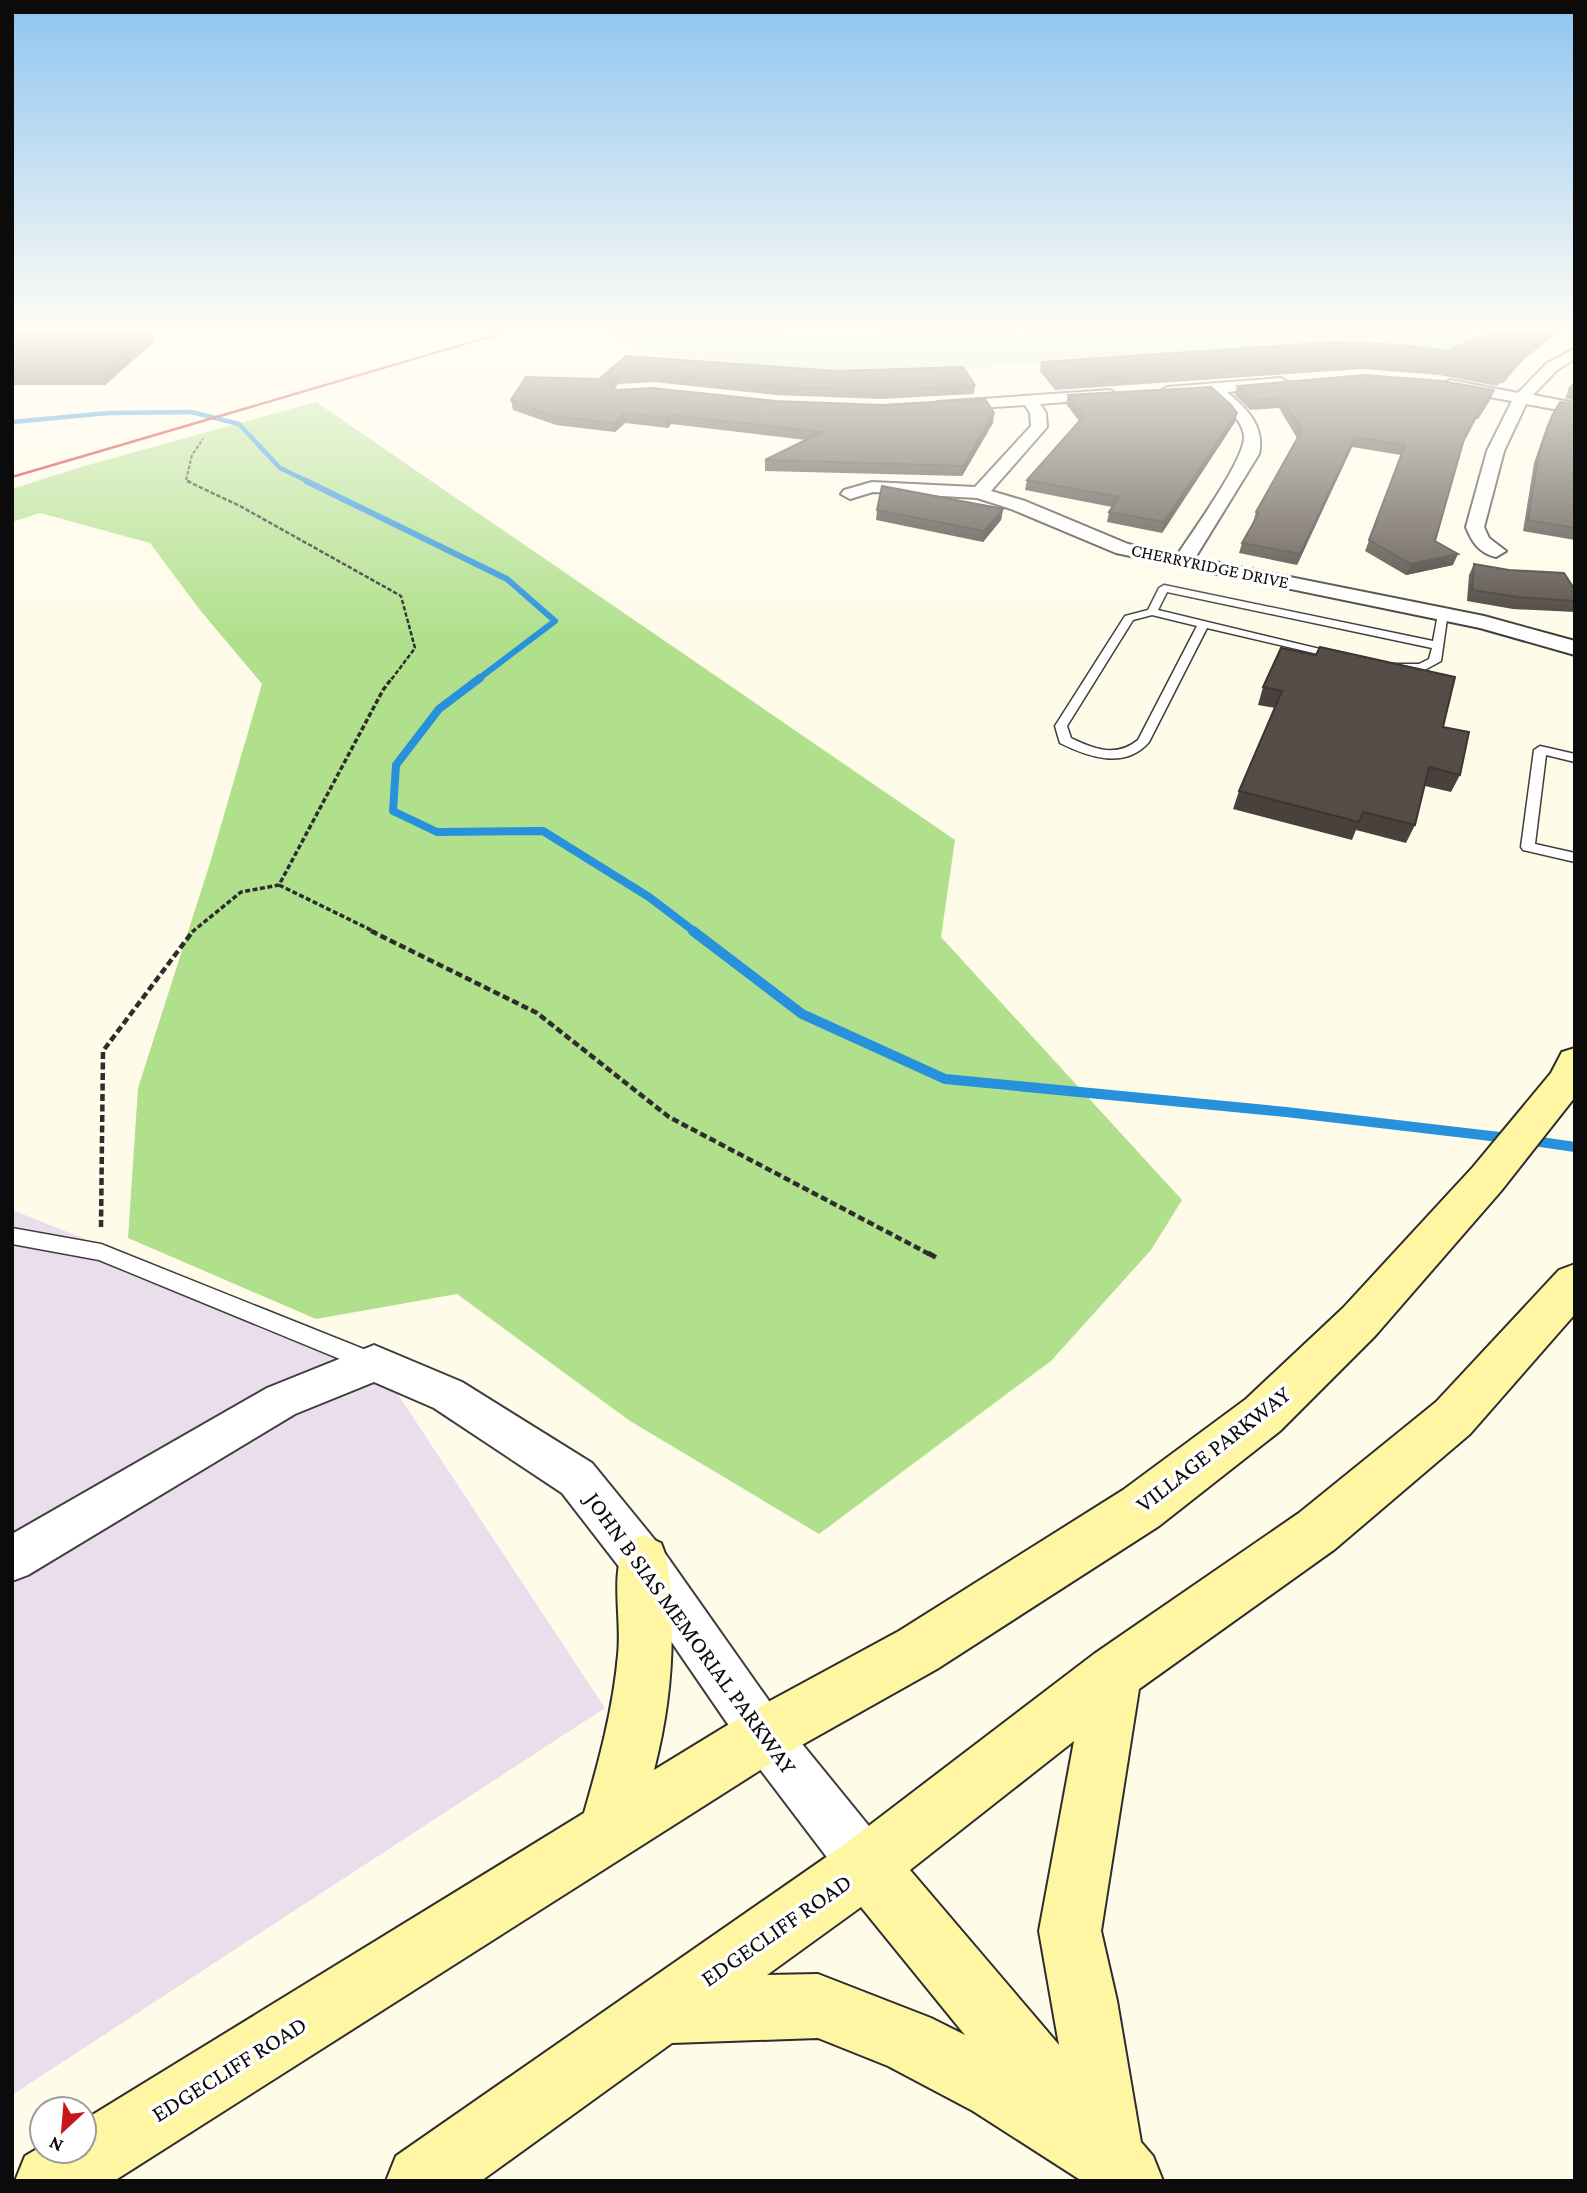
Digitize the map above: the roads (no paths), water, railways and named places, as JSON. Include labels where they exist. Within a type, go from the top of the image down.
[{"type":"main road","name":"VILLAGE PARKWAY","points":[[764,1735],[918,1650],[1141,1508],[1263,1415],[1359,1322],[1487,1179],[1570,1071]]},
{"type":"main road","points":[[867,1866],[1114,1674],[1317,1531],[1453,1418],[1488,1376],[1575,1283]]},
{"type":"main road","points":[[608,1833],[637,1725],[646,1652],[643,1561]]},
{"type":"main road","points":[[1114,1674],[1070,1931],[1119,2169]]},
{"type":"main road","name":"EDGECLIFF ROAD","points":[[50,2181],[764,1735]]},
{"type":"main road","name":"EDGECLIFF ROAD","points":[[421,2181],[867,1866],[1119,2169]]},
{"type":"main road","points":[[661,2011],[818,2006],[908,2042],[997,2087],[1119,2169]]},
{"type":"street","points":[[979,493],[1037,429]]},
{"type":"street","points":[[1183,561],[1250,454],[1254,444],[1252,429]]},
{"type":"street","points":[[1496,551],[1481,541],[1475,527],[1493,452],[1504,429]]},
{"type":"street","name":"CHERRYRIDGE DRIVE","points":[[850,494],[872,487],[943,488],[979,493],[1018,505],[1111,545],[1484,622],[1575,648]]},
{"type":"street","points":[[12,1559],[281,1401],[374,1363]]},
{"type":"street","name":"JOHN B SIAS MEMORIAL PARKWAY","points":[[374,1363],[448,1395],[577,1478],[643,1561],[764,1735],[867,1866]]},
{"type":"lane","points":[[1152,612],[1164,588],[1438,646]]},
{"type":"lane","points":[[1204,623],[1143,742],[1135,752],[1115,755],[1087,752],[1065,740],[1061,726],[1129,618],[1152,612],[1204,623],[1358,659]]},
{"type":"lane","points":[[1383,665],[1420,668],[1435,661],[1444,614]]},
{"type":"lane","points":[[1575,758],[1539,750],[1528,847],[1575,858]]},
{"type":"lane","points":[[12,1236],[101,1252],[374,1363]]},
{"type":"waterway","points":[[244,429],[280,468],[309,482]]},
{"type":"waterway","points":[[306,481],[507,579],[555,621],[477,680]]},
{"type":"waterway","points":[[480,678],[439,709],[396,765],[393,811],[437,832],[543,831],[649,897],[695,932]]},
{"type":"waterway","points":[[693,931],[802,1014],[945,1079],[1286,1112],[1508,1138]]},
{"type":"waterway","points":[[1527,1140],[1575,1147]]},
{"type":"railway","points":[[12,477],[174,429]]}]
